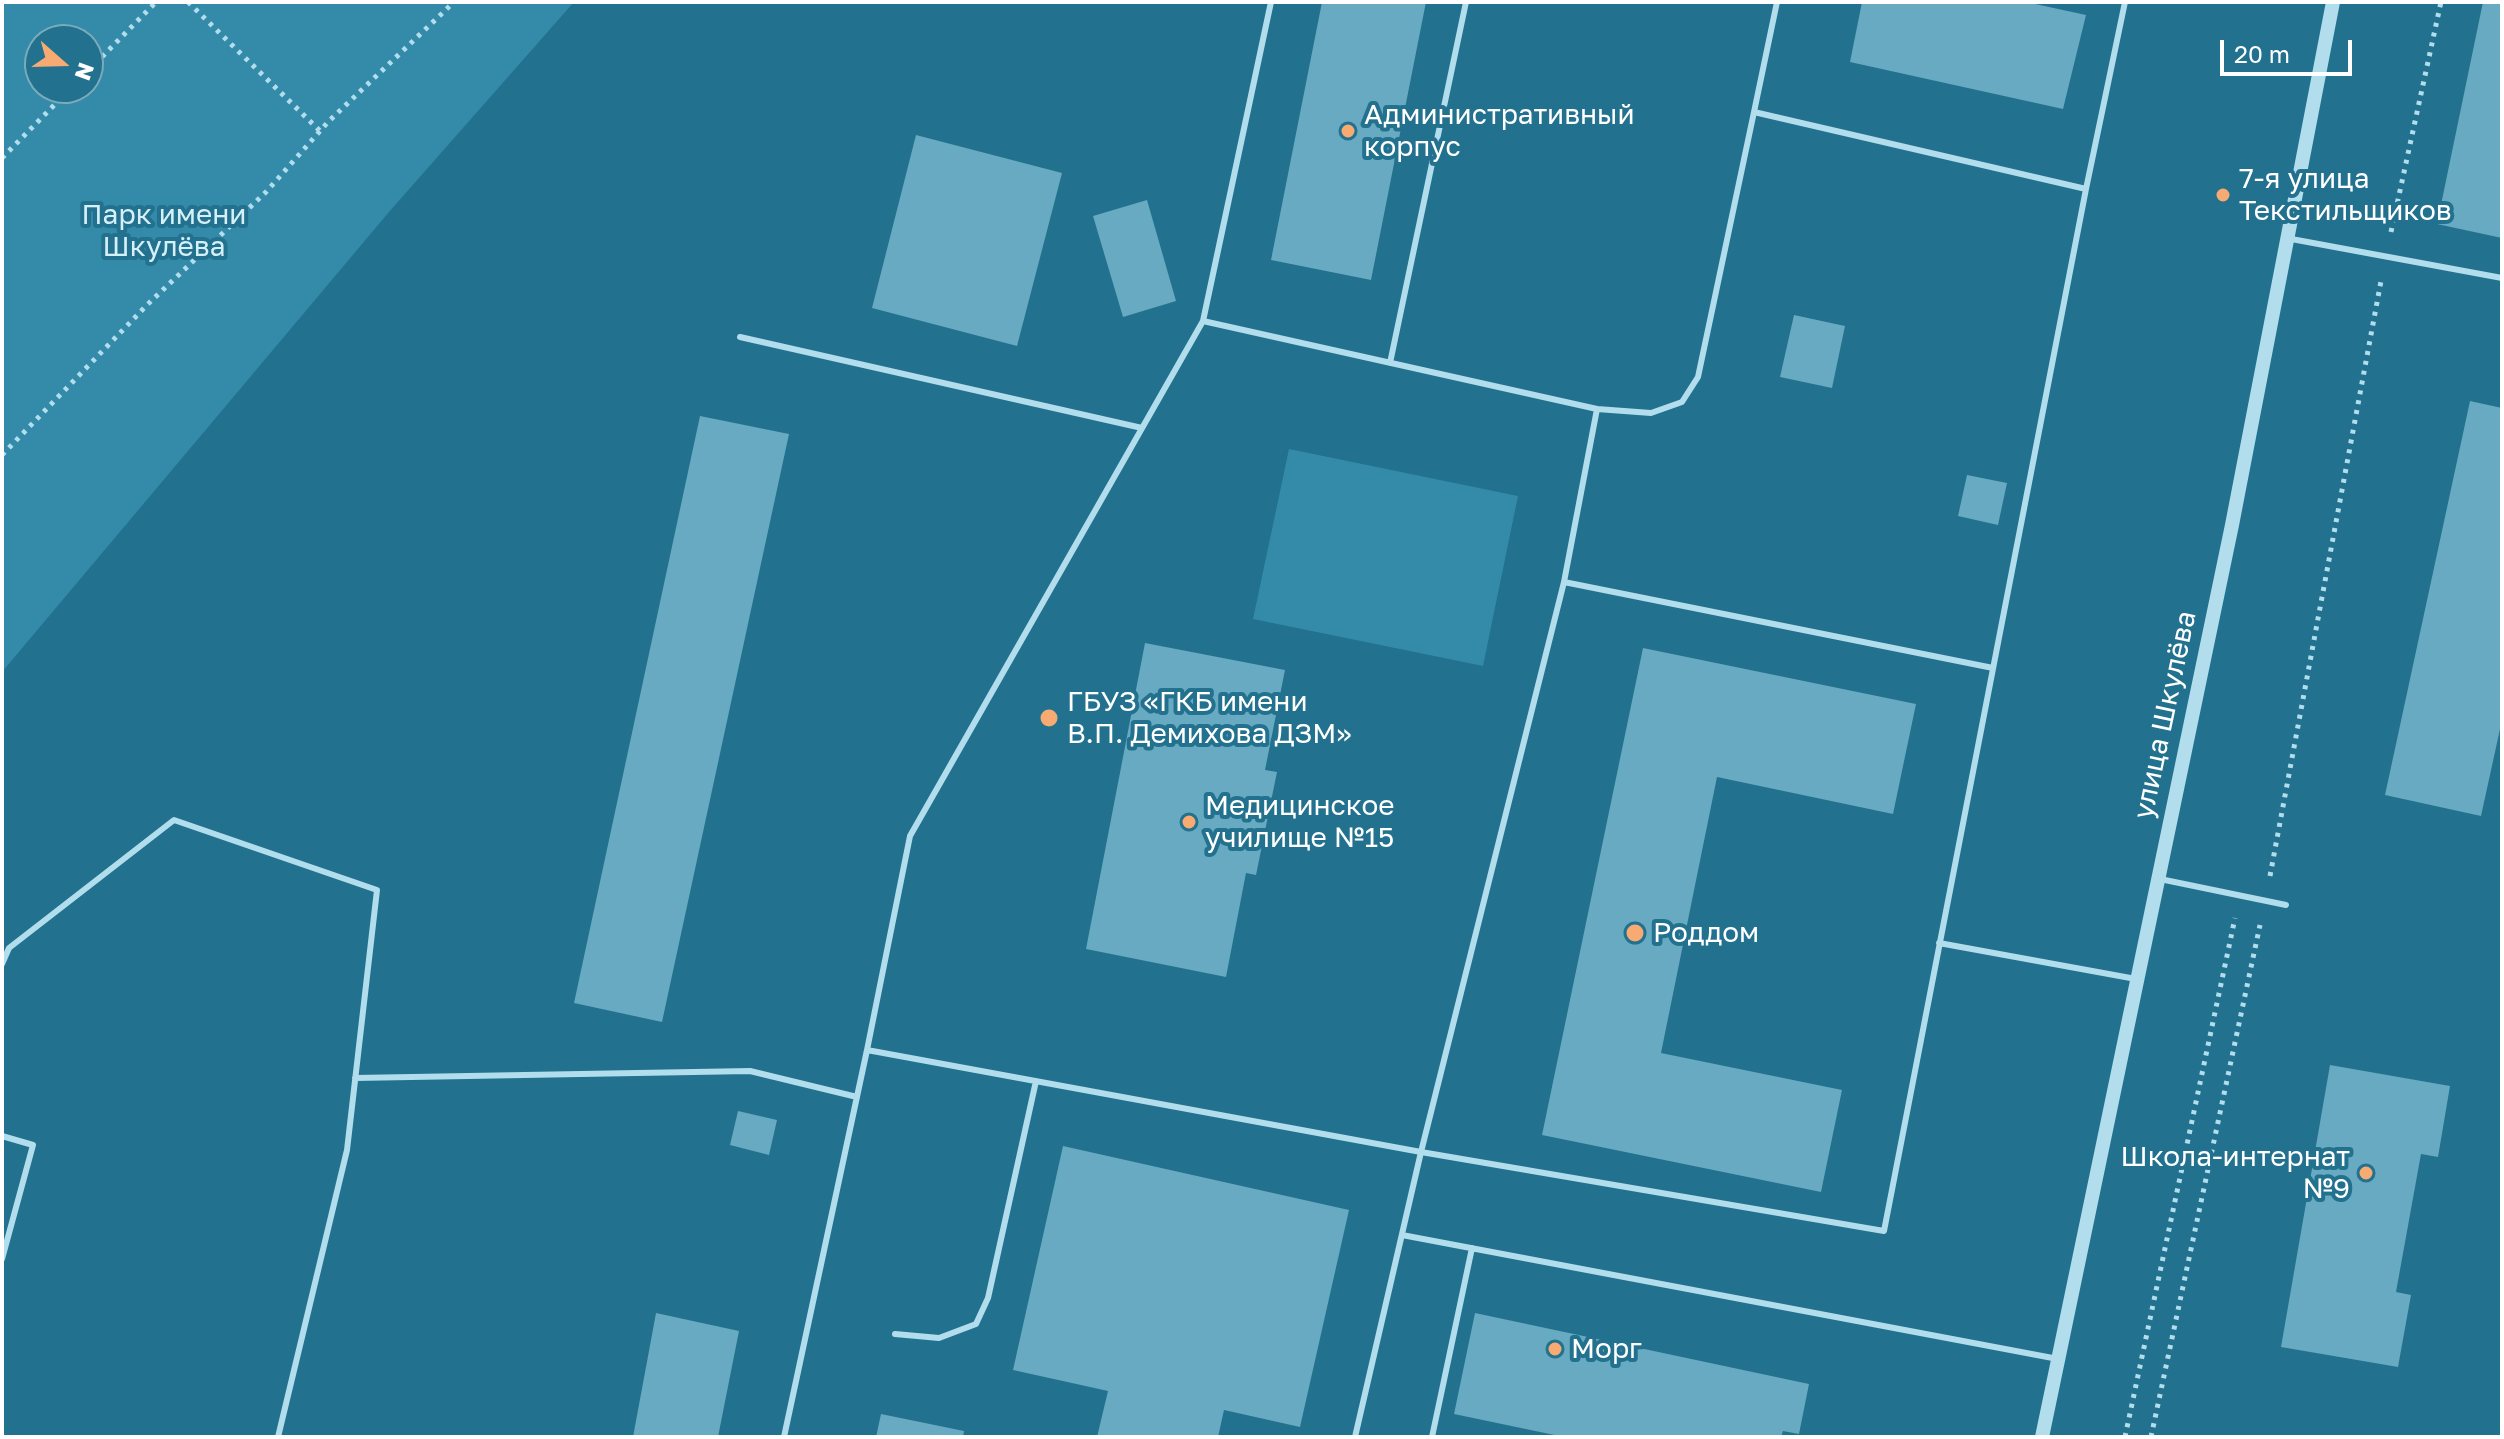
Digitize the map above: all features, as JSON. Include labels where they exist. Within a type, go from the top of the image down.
[{"type":"street","name":"улица Шкулёва","points":[[2042,1437],[2232,525],[2333,2]]},
{"type":"lane","points":[[784,1437],[910,836],[1203,321],[1271,2]]},
{"type":"lane","points":[[1390,363],[1466,2]]},
{"type":"lane","points":[[1203,321],[1597,409],[1651,413],[1682,402],[1698,377],[1777,2]]},
{"type":"lane","points":[[867,1050],[1421,1152],[1884,1231],[2125,2]]},
{"type":"lane","points":[[1754,112],[2086,189]]},
{"type":"lane","points":[[2286,238],[2502,278]]},
{"type":"lane","points":[[740,337],[1142,428]]},
{"type":"lane","points":[[1355,1437],[1421,1152],[1564,582],[1597,409]]},
{"type":"lane","points":[[1564,582],[1993,668]]},
{"type":"lane","points":[[2,964],[9,948],[174,820],[377,890],[347,1150],[278,1437]]},
{"type":"lane","points":[[2158,879],[2286,905]]},
{"type":"lane","points":[[1939,943],[2137,979]]},
{"type":"lane","points":[[355,1078],[750,1071],[857,1097]]},
{"type":"lane","points":[[895,1334],[939,1338],[976,1324],[988,1298],[1036,1081]]},
{"type":"lane","points":[[2,1136],[33,1145],[2,1259]]},
{"type":"lane","points":[[1402,1235],[2058,1359]]},
{"type":"lane","points":[[1432,1437],[1472,1248]]},
{"type":"path","points":[[104,55],[156,2]]},
{"type":"path","points":[[188,2],[320,131]]},
{"type":"path","points":[[2,455],[147,305],[266,192],[320,131],[454,2]]},
{"type":"path","points":[[2151,1437],[2266,900],[2385,256],[2441,2]]},
{"type":"path","points":[[2,158],[55,104]]},
{"type":"path","points":[[2125,1437],[2240,895]]},
{"type":"green space","name":"Парк имени Шкулёва","points":[[2,2],[574,2],[389,212],[2,672]]},
{"type":"green space","points":[[1289,449],[1518,496],[1483,666],[1253,619]]},
{"type":"building","name":"Административный корпус","points":[[1322,2],[1426,2],[1371,280],[1271,260]]},
{"type":"building","points":[[1862,2],[2026,2],[2086,15],[2063,109],[1850,62]]},
{"type":"building","points":[[2483,2],[2502,2],[2502,238],[2437,224]]},
{"type":"building","points":[[916,135],[1062,173],[1017,346],[872,308]]},
{"type":"building","points":[[1147,200],[1176,301],[1123,317],[1093,216]]},
{"type":"building","points":[[1794,315],[1845,326],[1832,388],[1780,377]]},
{"type":"building","points":[[2470,401],[2502,408],[2502,720],[2481,816],[2385,795]]},
{"type":"building","points":[[700,416],[789,434],[662,1022],[574,1003]]},
{"type":"building","points":[[1967,475],[2007,483],[1998,525],[1958,516]]},
{"type":"building","name":"Медицинское училище №15","points":[[1145,643],[1285,670],[1265,770],[1277,772],[1256,875],[1246,873],[1226,977],[1086,949]]},
{"type":"building","name":"Роддом","points":[[1643,648],[1916,704],[1893,814],[1717,777],[1661,1053],[1842,1090],[1821,1192],[1542,1135]]},
{"type":"building","points":[[2330,1065],[2450,1086],[2438,1157],[2421,1154],[2396,1292],[2411,1295],[2398,1367],[2281,1347]]},
{"type":"building","points":[[738,1111],[777,1120],[769,1155],[730,1145]]},
{"type":"building","points":[[1063,1146],[1349,1210],[1300,1427],[1224,1410],[1218,1437],[1097,1437],[1108,1391],[1013,1370]]},
{"type":"building","points":[[656,1313],[739,1331],[718,1437],[633,1437]]},
{"type":"building","name":"Морг","points":[[1475,1313],[1809,1384],[1799,1434],[1783,1431],[1781,1437],[1564,1437],[1454,1414]]},
{"type":"building","points":[[881,1414],[964,1431],[963,1437],[876,1437]]},
{"type":"place","name":"Административный корпус","points":[[1348,131]]},
{"type":"place","name":"7-я улица Текстильщиков","points":[[2223,195]]},
{"type":"place","name":"ГБУЗ «ГКБ имени В.П. Демихова ДЗМ»","points":[[1049,718]]},
{"type":"place","name":"Медицинское училище №15","points":[[1189,822]]},
{"type":"place","name":"Роддом","points":[[1635,933]]},
{"type":"place","name":"Школа-интернат №9","points":[[2366,1173]]},
{"type":"place","name":"Морг","points":[[1555,1349]]}]
